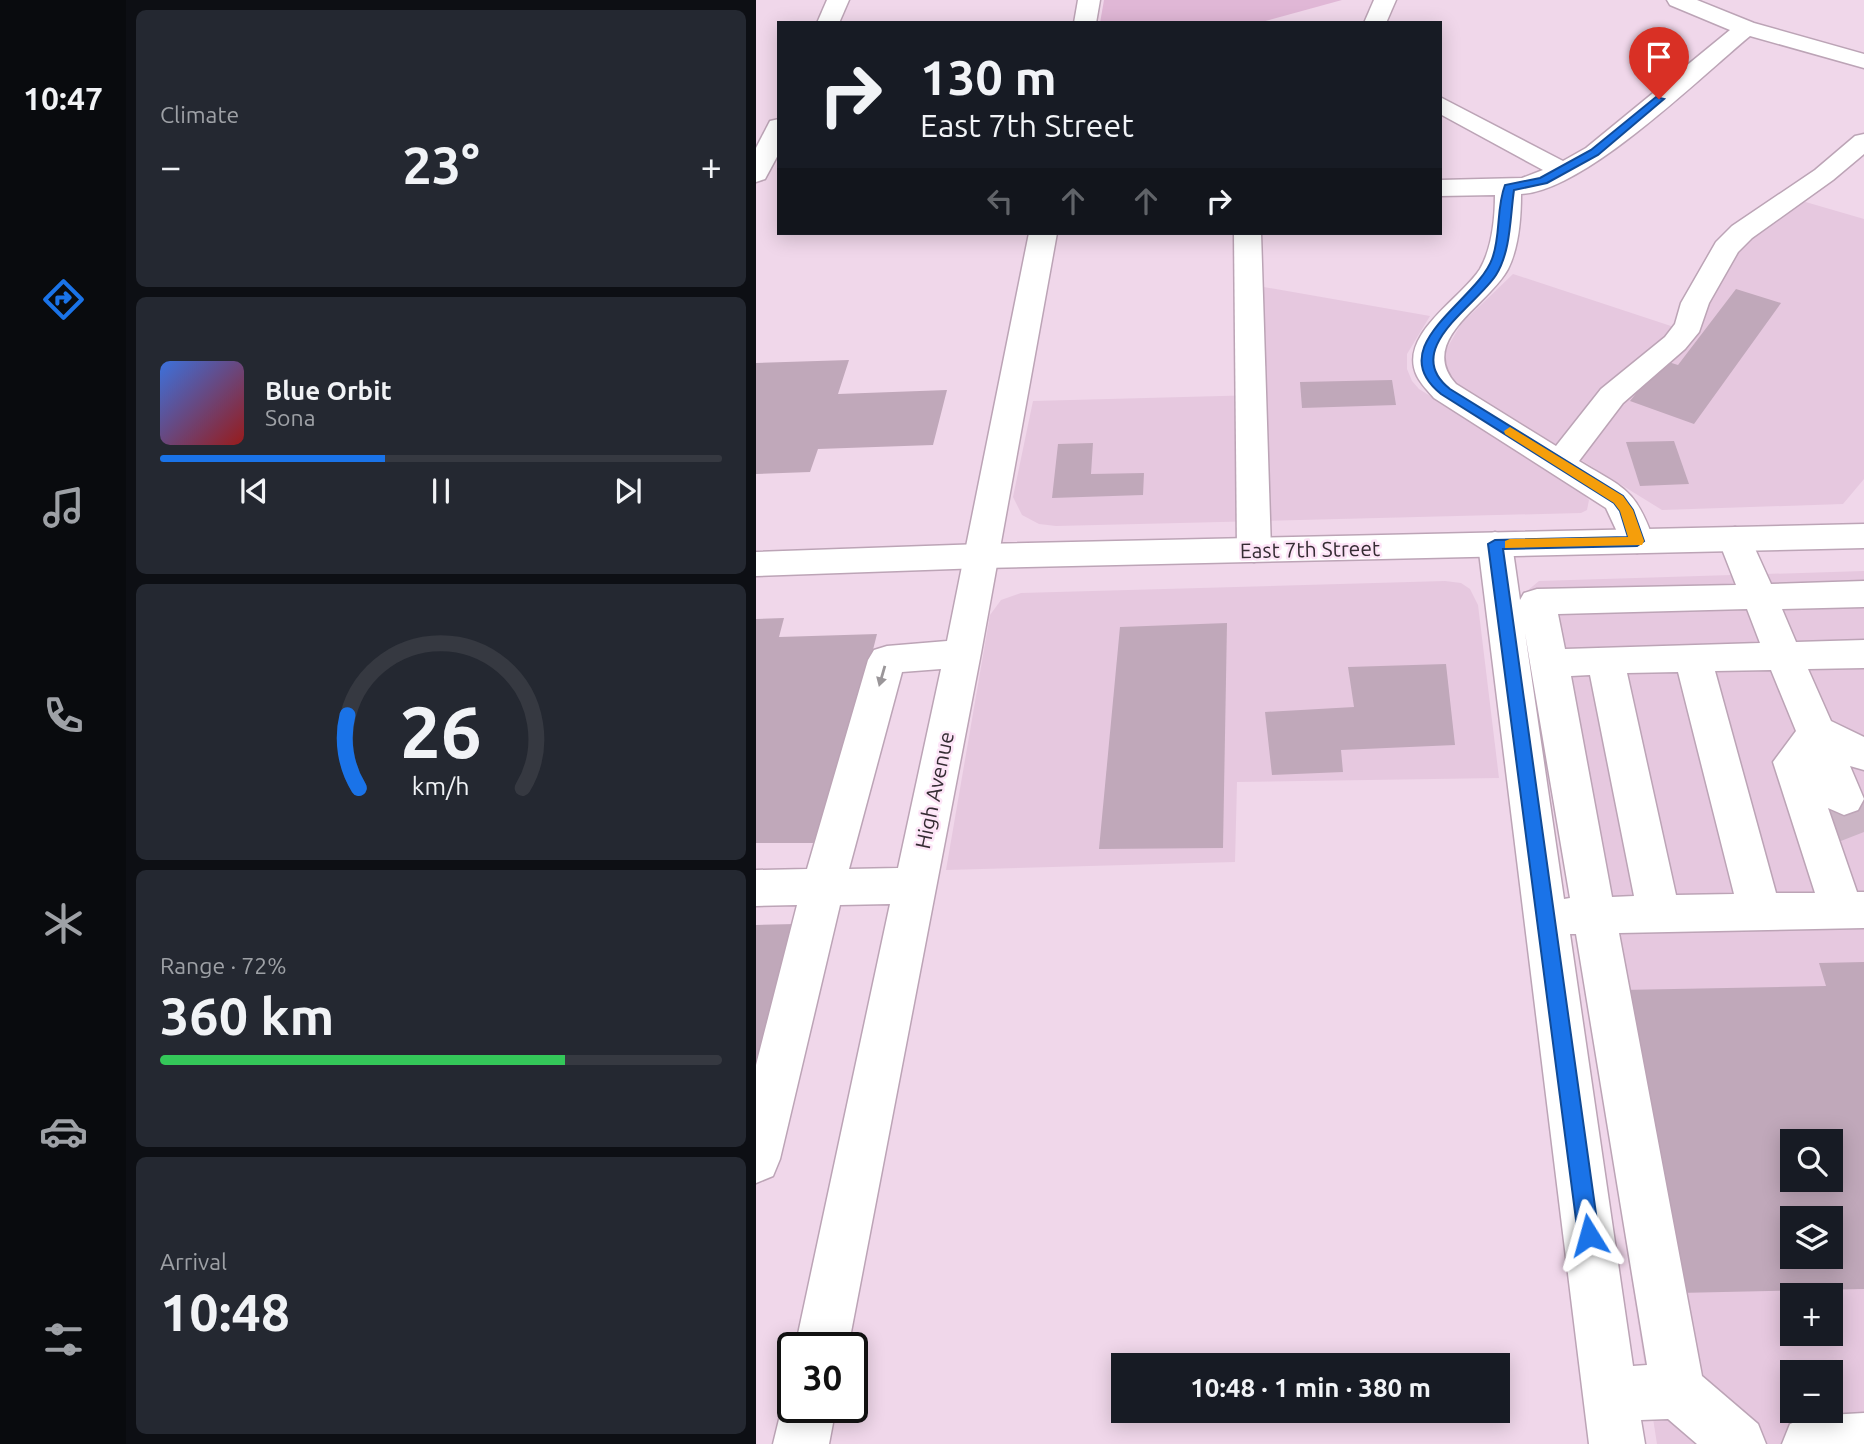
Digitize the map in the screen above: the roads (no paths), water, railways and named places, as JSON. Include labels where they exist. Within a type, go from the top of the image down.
[{"type":"street","points":[[829,21],[838,0]]},
{"type":"street","points":[[1085,21],[1089,0]]},
{"type":"street","points":[[1376,21],[1385,0]]},
{"type":"street","points":[[1678,0],[1746,28],[1864,61]]},
{"type":"street","points":[[1442,188],[1535,184],[1563,171],[1595,153],[1746,28]]},
{"type":"street","points":[[1442,105],[1563,171]]},
{"type":"street","points":[[760,187],[777,132]]},
{"type":"street","points":[[1561,462],[1612,396],[1675,344],[1689,326],[1696,303],[1726,248],[1742,232],[1824,175],[1864,141]]},
{"type":"street","points":[[1508,187],[1499,257],[1490,275],[1454,312],[1433,341],[1427,359],[1429,372],[1435,383],[1445,391],[1561,462],[1623,504],[1637,541]]},
{"type":"street","name":"High Avenue","points":[[824,1332],[982,556],[1044,235]]},
{"type":"street","points":[[1247,235],[1254,550]]},
{"type":"street","name":"East 7th Street","points":[[756,564],[982,556],[1735,539],[1860,531]]},
{"type":"street","points":[[1735,539],[1844,799]]},
{"type":"street","points":[[1495,544],[1614,1419],[1678,1391]]},
{"type":"street","points":[[1738,1444],[1678,1391],[1550,664],[1536,602],[1864,594]]},
{"type":"street","points":[[756,1159],[822,887],[887,660],[962,653]]},
{"type":"street","points":[[1550,664],[1606,660],[1864,654]]},
{"type":"street","points":[[1693,658],[1760,912]]},
{"type":"street","points":[[1606,660],[1659,914]]},
{"type":"street","points":[[1545,917],[1853,910],[1793,762],[1818,732]]},
{"type":"street","points":[[1818,732],[1864,755]]},
{"type":"street","points":[[756,888],[914,886]]},
{"type":"street","points":[[802,1444],[806,1423]]},
{"type":"street","points":[[1810,1444],[1864,1441]]},
{"type":"tunnel","points":[[1844,799],[1864,850]]}]
